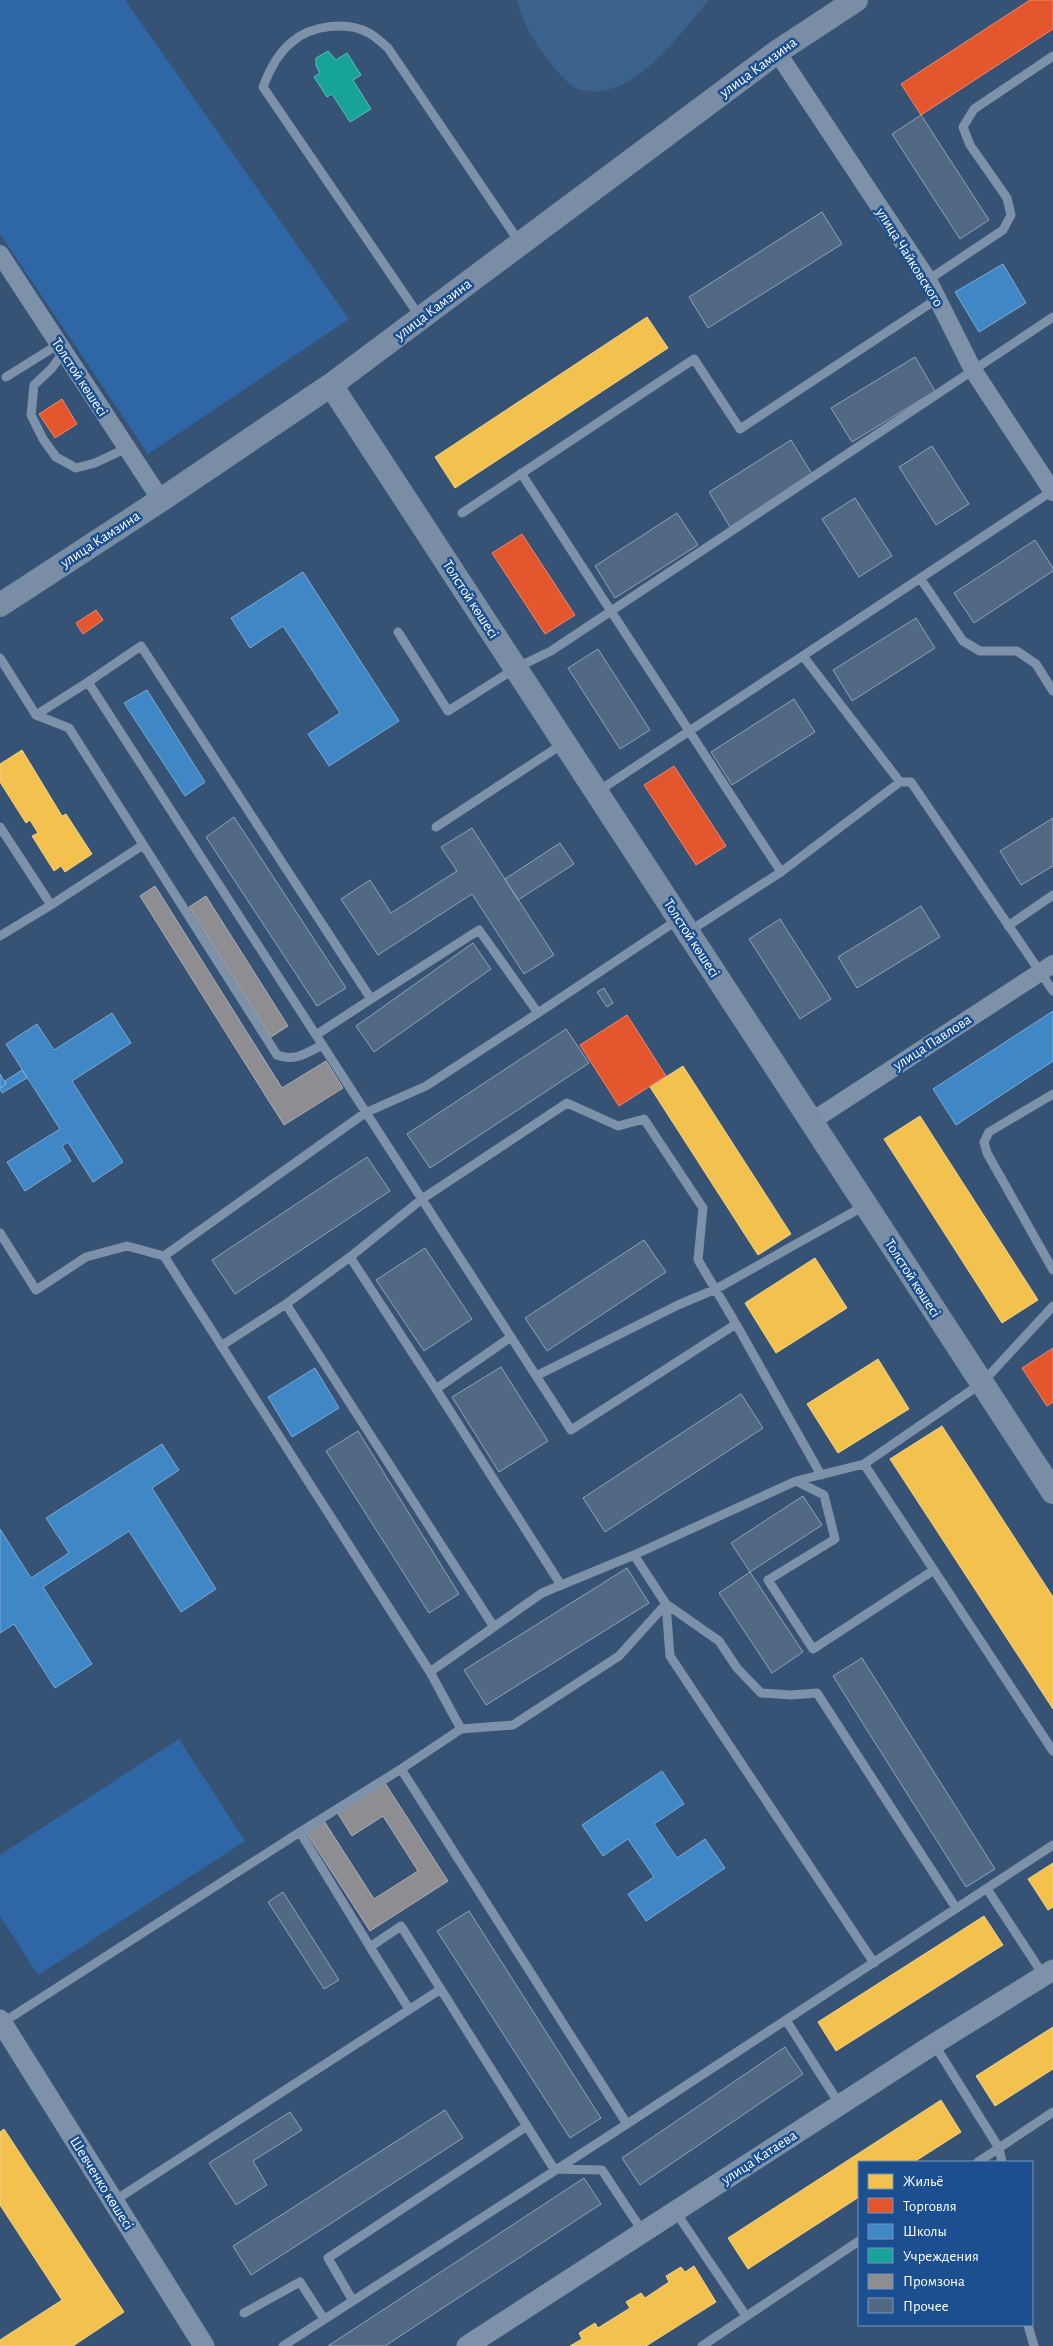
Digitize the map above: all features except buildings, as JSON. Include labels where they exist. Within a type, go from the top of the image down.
[{"type":"main road","name":"улица Камзина","points":[[0,605],[161,500],[331,385],[777,52],[856,0]]},
{"type":"main road","name":"Толстой көшесі","points":[[331,385],[1053,1492]]},
{"type":"street","name":"улица Чайковского","points":[[777,52],[928,280],[973,370],[1053,491]]},
{"type":"street","name":"Толстой көшесі","points":[[0,254],[161,500]]},
{"type":"street","name":"улица Павлова","points":[[812,1121],[1046,968]]},
{"type":"street","name":"улица Катаева","points":[[467,2346],[489,2336],[675,2211],[1048,1973]]},
{"type":"street","name":"Шевченко көшесі","points":[[1,2022],[204,2346]]},
{"type":"lane","points":[[421,318],[263,87],[279,56],[292,41],[306,33],[327,28],[349,26],[369,33],[388,48],[520,244]]},
{"type":"lane","points":[[928,280],[1003,230],[1011,215],[1007,198],[970,145],[963,127],[974,109],[1053,56]]},
{"type":"lane","points":[[462,513],[694,359],[740,429],[937,299]]},
{"type":"lane","points":[[398,632],[448,711],[516,668],[551,652],[1053,317]]},
{"type":"lane","points":[[6,378],[61,348]]},
{"type":"lane","points":[[61,348],[51,369],[34,385],[31,415],[43,439],[56,457],[76,468],[95,463],[127,448]]},
{"type":"lane","points":[[521,473],[781,872]]},
{"type":"lane","points":[[597,792],[1053,491]]},
{"type":"lane","points":[[920,578],[963,641],[980,651],[1017,652],[1036,664],[1053,691]]},
{"type":"lane","points":[[36,715],[141,646],[371,999]]},
{"type":"lane","points":[[803,656],[900,782]]},
{"type":"lane","points":[[0,658],[36,715],[69,728],[276,1054],[286,1058],[299,1056],[322,1045]]},
{"type":"lane","points":[[88,682],[571,1430],[736,1324]]},
{"type":"lane","points":[[436,827],[564,743]]},
{"type":"lane","points":[[164,1256],[365,1113],[426,1086],[538,1013],[684,926],[781,872],[900,782],[911,782],[1008,926],[1046,968],[1053,990]]},
{"type":"lane","points":[[0,828],[51,905]]},
{"type":"lane","points":[[0,936],[143,845]]},
{"type":"lane","points":[[1008,926],[1053,895]]},
{"type":"lane","points":[[316,1035],[479,930],[538,1013]]},
{"type":"lane","points":[[1053,1094],[989,1132],[984,1142],[987,1153],[1053,1270]]},
{"type":"lane","points":[[221,1346],[286,1304],[350,1257],[422,1199],[567,1102],[618,1126],[644,1119],[703,1208],[698,1260],[821,1475]]},
{"type":"lane","points":[[536,1376],[678,1304],[716,1289],[866,1205]]},
{"type":"lane","points":[[0,1233],[36,1290],[86,1256],[127,1246],[164,1256],[430,1672],[461,1728]]},
{"type":"lane","points":[[350,1257],[562,1585]]},
{"type":"lane","points":[[286,1304],[494,1627]]},
{"type":"lane","points":[[430,1672],[542,1593],[634,1555],[796,1481],[864,1464],[982,1383],[1053,1306]]},
{"type":"lane","points":[[436,1389],[511,1337]]},
{"type":"lane","points":[[864,1464],[1053,1751]]},
{"type":"lane","points":[[796,1481],[824,1495],[835,1539],[768,1580],[812,1649],[934,1570]]},
{"type":"lane","points":[[634,1555],[666,1604],[719,1641],[737,1668],[761,1693],[792,1695],[817,1693],[956,1908]]},
{"type":"lane","points":[[1,2022],[401,1769],[461,1728],[513,1725],[619,1656],[666,1604]]},
{"type":"lane","points":[[666,1604],[670,1656],[874,1963]]},
{"type":"lane","points":[[401,1769],[627,2124]]},
{"type":"lane","points":[[300,1832],[409,2010]]},
{"type":"lane","points":[[283,2346],[554,2169],[627,2124],[1053,1845]]},
{"type":"lane","points":[[987,1889],[1048,1973]]},
{"type":"lane","points":[[370,1947],[401,1926],[554,2169]]},
{"type":"lane","points":[[113,2201],[441,1988]]},
{"type":"lane","points":[[786,2020],[840,2105]]},
{"type":"lane","points":[[934,2044],[999,2148],[1002,2161]]},
{"type":"lane","points":[[980,2161],[1053,2112]]},
{"type":"lane","points":[[353,2300],[328,2258],[527,2126]]},
{"type":"lane","points":[[554,2169],[602,2170],[643,2232]]},
{"type":"lane","points":[[675,2211],[746,2316]]},
{"type":"lane","points":[[702,2346],[858,2242]]},
{"type":"lane","points":[[244,2313],[300,2282],[324,2319]]},
{"type":"lane","points":[[1028,2326],[1034,2346]]},
{"type":"shaded area","points":[[0,0],[125,0],[349,319],[148,454],[0,234]]},
{"type":"shaded area","points":[[517,0],[709,0],[669,48],[652,64],[635,77],[616,87],[597,91],[574,87],[556,70],[530,33],[522,17]]},
{"type":"shaded area","points":[[179,1739],[245,1841],[38,1975],[0,1916],[0,1855]]}]
